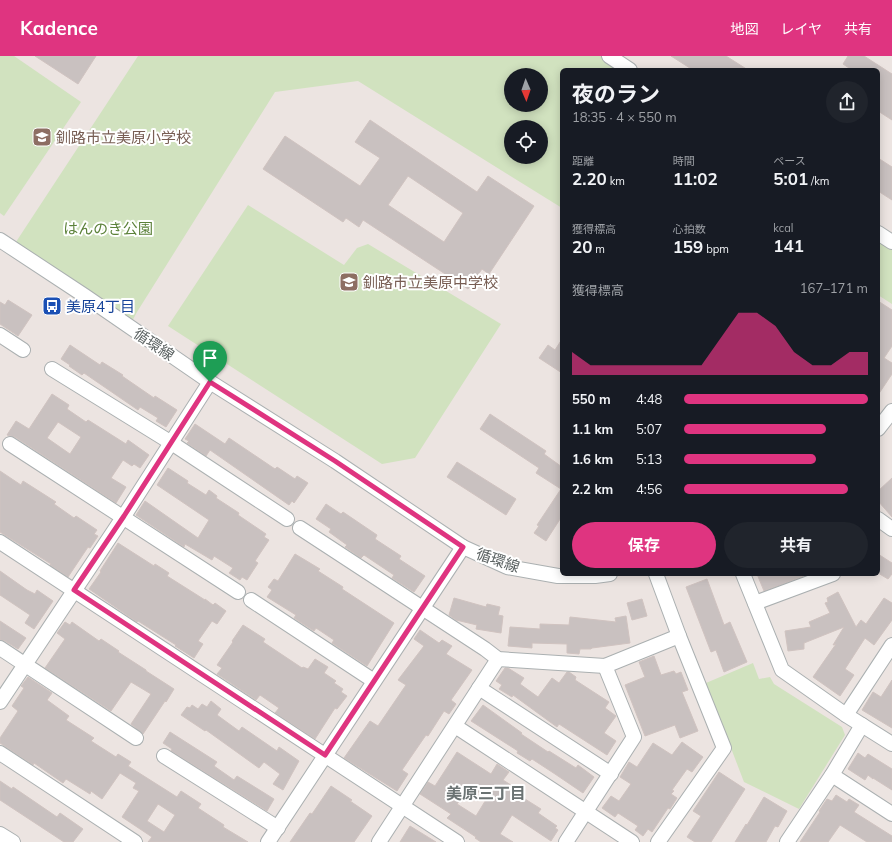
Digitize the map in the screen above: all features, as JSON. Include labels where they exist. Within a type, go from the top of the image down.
[{"type":"street","points":[[608,56],[627,68]]},
{"type":"street","points":[[880,234],[892,242]]},
{"type":"street","name":"循環線","points":[[0,240],[85,296],[210,382],[335,461],[463,547],[507,567],[558,576],[595,576]]},
{"type":"street","points":[[0,335],[23,350]]},
{"type":"street","points":[[52,369],[170,442],[287,520]]},
{"type":"street","points":[[0,702],[124,516],[170,442],[210,382]]},
{"type":"street","points":[[880,426],[892,411]]},
{"type":"street","points":[[10,444],[124,516],[238,592]]},
{"type":"street","points":[[300,528],[498,659],[605,666],[679,636]]},
{"type":"street","points":[[0,542],[457,842]]},
{"type":"street","points":[[268,842],[463,547]]},
{"type":"street","points":[[657,576],[724,748],[658,842]]},
{"type":"street","points":[[744,576],[782,670],[846,715],[892,744]]},
{"type":"street","points":[[755,602],[827,576]]},
{"type":"street","points":[[251,600],[374,681]]},
{"type":"street","points":[[846,715],[892,644]]},
{"type":"street","points":[[0,648],[136,738]]},
{"type":"street","points":[[379,842],[498,659]]},
{"type":"street","points":[[566,842],[634,737],[605,666]]},
{"type":"street","points":[[479,688],[611,774]]},
{"type":"street","points":[[787,842],[862,725]]},
{"type":"street","points":[[454,726],[632,842]]},
{"type":"street","points":[[0,753],[135,842]]},
{"type":"street","points":[[164,756],[278,828]]},
{"type":"street","points":[[832,774],[892,814]]},
{"type":"street","points":[[0,834],[13,842]]},
{"type":"green space","points":[[0,56],[14,56],[81,102],[4,216],[0,213]]},
{"type":"green space","name":"はんのき公園","points":[[138,56],[608,56],[627,68],[560,68],[560,207],[358,81],[275,92],[129,327],[12,248]]},
{"type":"green space","points":[[248,205],[344,265],[357,248],[368,244],[501,324],[415,458],[382,464],[168,326]]},
{"type":"green space","points":[[880,234],[892,242],[892,304],[880,296]]},
{"type":"green space","points":[[753,663],[759,679],[770,677],[774,684],[842,727],[845,735],[799,809],[744,782],[706,683]]},
{"type":"building","points":[[35,56],[96,56],[78,84]]},
{"type":"building","points":[[671,56],[726,56],[745,68],[690,68]]},
{"type":"building","points":[[848,56],[864,56],[892,74],[892,120],[880,112],[880,68],[849,68],[843,64]]},
{"type":"building","points":[[370,120],[477,192],[488,176],[534,206],[489,274],[482,269],[468,289],[363,220],[359,227],[346,218],[343,222],[263,169],[285,136],[360,186],[380,158],[355,142]],"holes":[[[408,176],[463,213],[444,242],[388,205]]]},
{"type":"building","points":[[880,159],[892,167],[892,200],[880,192]]},
{"type":"building","points":[[8,300],[32,315],[18,336],[0,324],[0,302],[5,305]]},
{"type":"building","points":[[880,302],[892,310],[892,346],[884,358],[892,363],[892,374],[880,392]]},
{"type":"building","points":[[560,342],[560,372],[539,358],[548,345],[555,350]]},
{"type":"building","points":[[70,345],[100,365],[102,362],[123,375],[122,376],[154,398],[155,396],[177,410],[166,427],[156,421],[158,418],[140,407],[138,410],[84,373],[82,375],[69,366],[70,365],[61,359]]},
{"type":"building","points":[[52,394],[69,405],[67,409],[86,422],[88,420],[126,444],[128,440],[149,455],[140,468],[134,464],[132,466],[123,460],[111,478],[126,487],[116,503],[15,437],[7,435],[16,421],[29,429]],"holes":[[[58,422],[81,437],[70,454],[47,438]]]},
{"type":"building","points":[[490,414],[546,451],[544,454],[560,466],[560,488],[536,473],[539,468],[480,429]]},
{"type":"building","points":[[195,424],[225,444],[229,438],[275,469],[277,467],[295,479],[297,476],[308,483],[294,503],[292,501],[289,505],[210,450],[206,456],[187,443],[189,441],[185,439]]},
{"type":"building","points":[[457,462],[516,499],[506,515],[447,477]]},
{"type":"building","points":[[168,468],[188,481],[187,483],[206,495],[209,490],[217,496],[216,498],[239,513],[238,515],[266,534],[264,537],[269,540],[255,561],[258,563],[247,580],[242,577],[240,580],[229,573],[233,568],[214,556],[212,560],[185,544],[184,547],[136,515],[145,501],[198,538],[209,520],[157,485]]},
{"type":"building","points":[[0,471],[21,485],[23,481],[56,502],[54,504],[74,518],[76,516],[97,530],[94,534],[98,536],[90,548],[88,547],[68,577],[50,565],[51,564],[0,532]]},
{"type":"building","points":[[892,478],[892,517],[880,503],[880,489]]},
{"type":"building","points":[[560,490],[560,519],[546,541],[534,533],[539,526],[537,525]]},
{"type":"building","points":[[326,504],[341,514],[343,512],[377,535],[375,539],[401,556],[399,559],[425,576],[414,592],[392,578],[394,575],[364,555],[361,558],[345,547],[347,545],[329,532],[331,529],[316,519]]},
{"type":"building","points":[[118,543],[154,566],[155,564],[169,573],[167,576],[213,605],[215,603],[226,611],[217,624],[212,621],[198,641],[203,644],[194,658],[138,621],[137,622],[89,589]]},
{"type":"building","points":[[295,554],[320,569],[318,571],[343,587],[342,589],[394,623],[367,666],[332,643],[334,640],[316,628],[314,631],[294,618],[296,615],[267,597],[272,590],[268,587],[274,579],[278,581]]},
{"type":"building","points":[[880,555],[892,563],[892,574],[888,579],[880,574]]},
{"type":"building","points":[[0,571],[27,590],[35,594],[37,590],[53,601],[34,629],[25,623],[30,615],[0,595]]},
{"type":"building","points":[[758,576],[804,576],[764,591]]},
{"type":"building","points":[[707,579],[724,625],[730,622],[747,662],[724,672],[716,650],[711,652],[686,587]]},
{"type":"building","points":[[838,592],[856,627],[861,620],[866,624],[884,598],[892,603],[892,620],[874,645],[865,638],[845,669],[854,675],[840,696],[813,677],[836,644],[833,645],[844,627],[804,643],[804,649],[788,651],[785,631],[811,627],[809,622],[830,613],[825,603],[828,602],[827,598]]},
{"type":"building","points":[[454,598],[486,607],[487,604],[500,607],[498,615],[503,616],[501,633],[476,629],[477,625],[456,620],[449,615]]},
{"type":"building","points":[[642,599],[647,616],[632,620],[627,603]]},
{"type":"building","points":[[626,616],[630,643],[591,649],[580,649],[579,654],[567,653],[567,644],[532,643],[532,648],[508,646],[510,627],[540,629],[540,624],[569,625],[570,617],[616,622],[615,618]]},
{"type":"building","points":[[0,621],[26,638],[18,649],[5,641],[0,640]]},
{"type":"building","points":[[65,622],[70,625],[72,622],[99,641],[101,639],[174,689],[143,734],[131,724],[151,694],[131,682],[111,711],[45,668],[65,639],[57,633]]},
{"type":"building","points":[[243,625],[265,639],[263,642],[302,668],[308,669],[315,659],[328,667],[324,673],[336,681],[334,683],[343,689],[341,692],[347,696],[337,709],[335,708],[315,739],[275,713],[279,708],[260,695],[256,700],[217,674],[222,668],[217,665]]},
{"type":"building","points":[[420,630],[439,643],[442,640],[452,646],[446,654],[472,670],[451,700],[456,704],[449,714],[444,711],[428,736],[426,735],[402,770],[408,774],[397,791],[344,758],[370,721],[378,726],[406,685],[398,680],[424,646],[414,639]]},
{"type":"building","points":[[654,656],[661,675],[674,671],[676,674],[681,672],[688,690],[682,692],[698,731],[680,738],[675,725],[645,736],[625,685],[645,677],[639,662]]},
{"type":"building","points":[[505,668],[508,668],[524,678],[520,684],[538,697],[552,678],[559,683],[567,672],[569,672],[576,677],[575,680],[609,702],[605,708],[616,716],[604,733],[616,741],[607,755],[559,724],[557,727],[513,695],[512,697],[499,689],[502,685],[496,681]]},
{"type":"building","points":[[28,677],[52,693],[47,700],[69,716],[66,720],[94,738],[91,741],[116,757],[118,754],[131,762],[128,766],[177,797],[181,791],[201,804],[198,808],[224,825],[223,827],[248,842],[148,842],[152,837],[122,817],[139,791],[133,788],[136,783],[120,773],[102,799],[91,791],[90,794],[66,779],[63,783],[34,763],[33,765],[0,743],[0,738],[18,711],[12,706],[24,688],[21,686]],"holes":[[[158,804],[175,815],[164,832],[147,821]]]},
{"type":"building","points":[[892,680],[892,728],[862,710],[873,692],[881,697]]},
{"type":"building","points":[[211,701],[221,709],[217,715],[239,731],[242,727],[277,751],[279,747],[299,761],[283,790],[273,784],[280,774],[264,762],[259,768],[206,730],[205,731],[181,715],[187,707],[190,708],[192,705],[198,709],[202,704],[207,707]]},
{"type":"building","points":[[483,705],[522,733],[521,734],[548,752],[549,751],[576,768],[578,765],[594,777],[583,793],[532,759],[530,761],[517,753],[518,751],[471,721]]},
{"type":"building","points":[[170,732],[217,762],[214,766],[234,780],[237,776],[274,799],[267,811],[171,751],[172,749],[163,743]]},
{"type":"building","points":[[682,742],[703,757],[692,772],[687,769],[672,790],[674,791],[671,794],[677,798],[670,809],[668,808],[652,832],[648,829],[643,836],[635,830],[638,826],[618,813],[615,817],[602,808],[611,796],[619,801],[631,784],[620,777],[629,762],[637,767],[653,743],[672,755]]},
{"type":"building","points":[[457,752],[491,774],[497,764],[509,772],[503,780],[519,790],[517,794],[541,809],[538,813],[557,826],[555,828],[558,830],[551,841],[512,815],[500,834],[513,842],[481,842],[475,838],[476,837],[447,818],[451,814],[420,794],[428,782],[435,786]],"holes":[[[470,786],[487,798],[476,816],[457,804]]]},
{"type":"building","points":[[858,753],[865,758],[868,754],[892,769],[892,790],[868,775],[865,780],[848,769]]},
{"type":"building","points":[[719,772],[745,789],[711,842],[695,842],[687,837],[701,816],[693,811]]},
{"type":"building","points":[[0,781],[12,789],[13,787],[57,817],[60,813],[83,829],[73,842],[64,842],[0,800]]},
{"type":"building","points":[[331,786],[372,816],[354,842],[290,842],[310,813],[312,814]]},
{"type":"building","points":[[836,795],[847,802],[849,799],[859,805],[854,812],[892,836],[892,842],[867,842],[840,825],[828,842],[800,842],[827,799],[832,801]]},
{"type":"building","points":[[764,797],[787,811],[778,827],[775,826],[766,842],[735,842],[746,824],[747,825]]},
{"type":"building","points":[[410,826],[436,842],[400,842]]},
{"type":"place","name":"釧路市立美原小学校","points":[[42,137]]},
{"type":"place","name":"釧路市立美原中学校","points":[[349,282]]},
{"type":"place","name":"美原4丁目","points":[[52,306]]},
{"type":"district","name":"美原三丁目","points":[[486,793]]},
{"type":"route","points":[[210,382],[335,461],[463,547],[325,755],[74,590],[124,516],[170,442],[210,382]]}]
